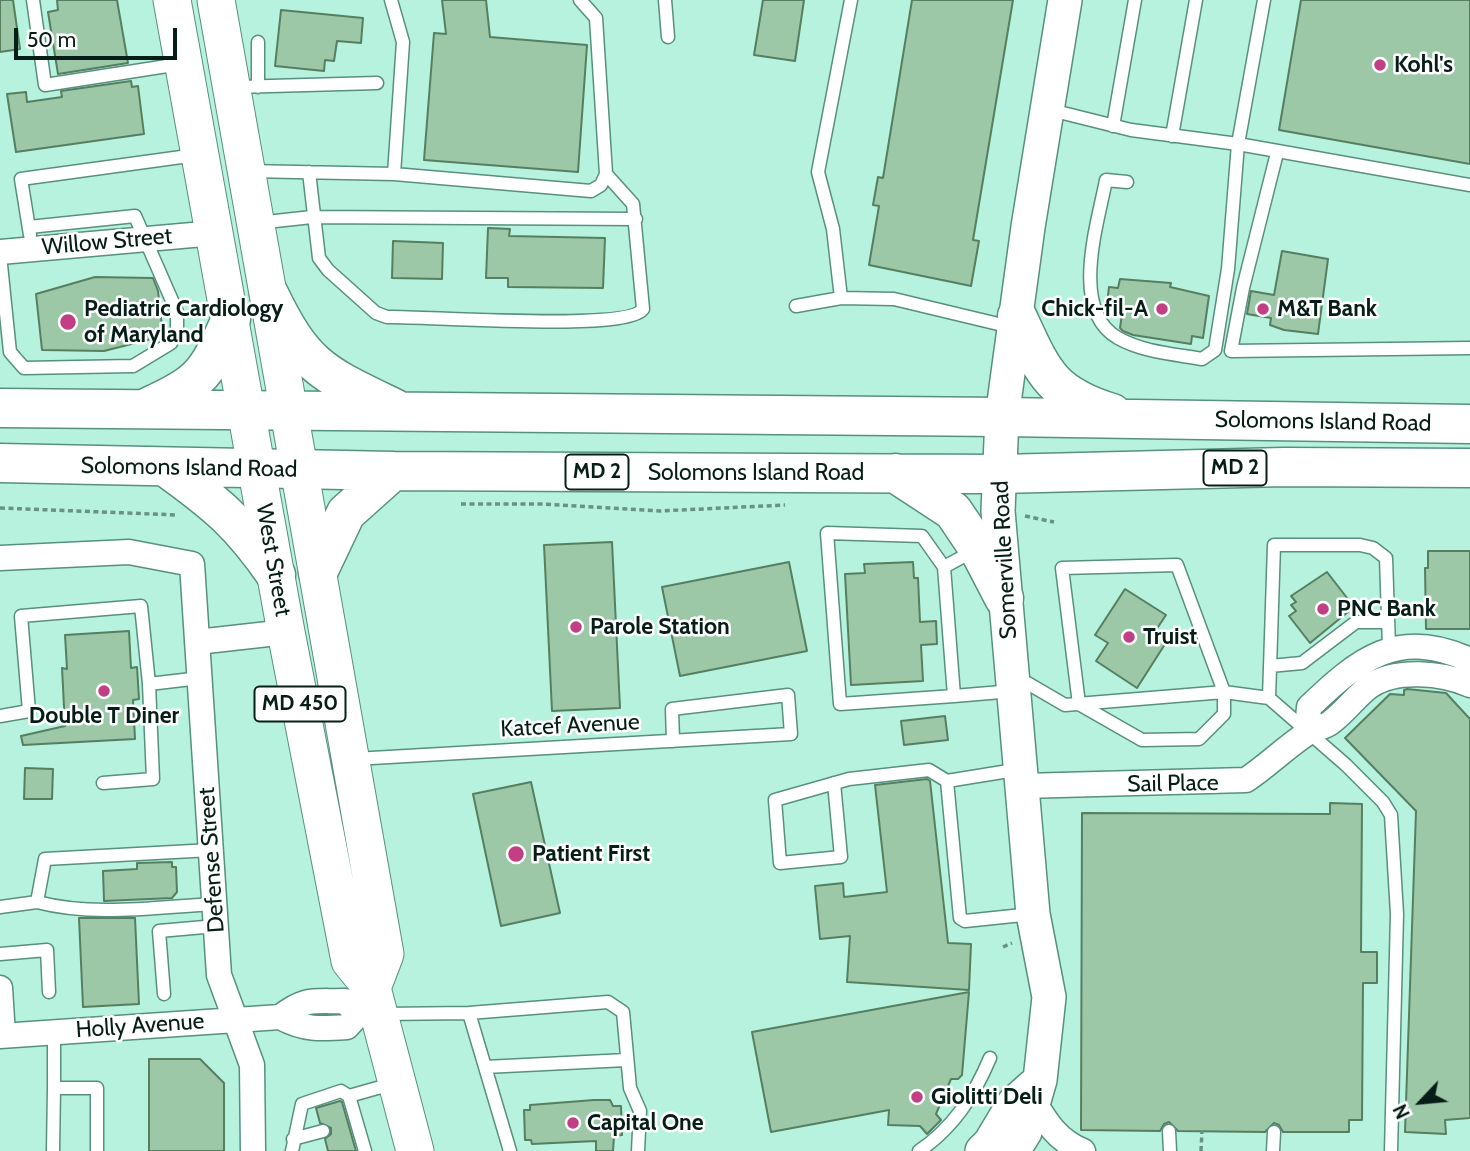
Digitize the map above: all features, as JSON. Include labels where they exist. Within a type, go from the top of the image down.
[{"type":"highway","points":[[269,294],[289,334],[321,370],[405,413]]},
{"type":"highway","points":[[143,410],[186,390],[202,377],[212,362],[231,318]]},
{"type":"highway","points":[[1016,322],[1047,376],[1079,403],[1131,419]]},
{"type":"highway","name":"Solomons Island Road","points":[[0,408],[1470,424]]},
{"type":"highway","name":"Solomons Island Road","points":[[0,463],[300,470],[1000,474],[1284,467],[1470,468]]},
{"type":"highway","points":[[167,468],[230,515],[248,534],[276,575]]},
{"type":"highway","points":[[318,572],[346,513],[393,471]]},
{"type":"highway","points":[[895,473],[953,511],[978,548],[1004,598]]},
{"type":"main road","name":"West Street","points":[[172,0],[286,632],[350,961],[396,1083],[415,1151]]},
{"type":"main road","name":"West Street","points":[[216,0],[245,87],[247,170],[384,954],[369,1006]]},
{"type":"street","name":"Somerville Road","points":[[1036,1090],[1049,997],[1033,914],[998,511],[1002,417],[1065,0]]},
{"type":"street","name":"Willow Street","points":[[0,254],[31,238],[145,239],[215,233]]},
{"type":"street","name":"Defense Street","points":[[0,558],[129,552],[192,564],[219,975],[253,1065],[253,1151]]},
{"type":"street","points":[[197,642],[286,632]]},
{"type":"street","points":[[1307,733],[1309,707],[1340,677],[1390,647],[1433,649],[1470,660]]},
{"type":"street","name":"Sail Place","points":[[1022,778],[1246,780],[1273,763],[1307,733],[1329,724],[1371,685],[1387,678],[1405,674],[1457,679],[1470,685]]},
{"type":"street","points":[[0,988],[1,1036]]},
{"type":"street","name":"Holly Avenue","points":[[1,1036],[280,1017],[299,1002],[345,1001],[369,1006]]},
{"type":"street","points":[[990,1151],[1014,1103],[1036,1090],[1052,1131],[1065,1144],[1083,1151]]},
{"type":"lane","points":[[33,0],[45,85],[183,63]]},
{"type":"lane","points":[[391,0],[403,41],[394,174]]},
{"type":"lane","points":[[247,170],[394,174],[591,191],[601,185],[606,174],[596,18],[580,0]]},
{"type":"lane","points":[[665,0],[668,37]]},
{"type":"lane","points":[[841,298],[833,229],[818,172],[851,0]]},
{"type":"lane","points":[[1113,126],[1135,0]]},
{"type":"lane","points":[[1172,136],[1196,0]]},
{"type":"lane","points":[[1127,182],[1106,180],[1089,269],[1091,302],[1099,318],[1115,337],[1150,351],[1202,359],[1215,350],[1228,269],[1238,144],[1264,0]]},
{"type":"lane","points":[[258,43],[245,87],[377,83]]},
{"type":"lane","points":[[1047,108],[1113,126],[1238,144],[1470,185]]},
{"type":"lane","points":[[1277,153],[1243,288],[1231,351],[1470,348]]},
{"type":"lane","points":[[31,238],[21,179],[200,154]]},
{"type":"lane","points":[[310,172],[312,217],[319,257],[328,270],[376,313],[387,317],[576,323],[638,316],[643,309],[633,204],[606,174]]},
{"type":"lane","points":[[257,223],[312,217],[636,219]]},
{"type":"lane","points":[[0,254],[10,352],[24,368],[133,366],[170,344],[177,330],[177,312],[145,239]]},
{"type":"lane","points":[[796,306],[841,298],[894,299],[1016,322]]},
{"type":"lane","points":[[954,696],[944,568],[922,536],[827,533],[840,704],[954,696],[1013,682],[1065,705],[1224,692],[1269,698],[1346,765],[1383,802],[1391,815],[1397,914],[1391,1151]]},
{"type":"lane","points":[[1269,698],[1274,545],[1360,545],[1373,548],[1386,558],[1390,647]]},
{"type":"lane","points":[[944,568],[978,548]]},
{"type":"lane","points":[[1177,565],[1224,692],[1224,714],[1199,739],[1142,740],[1079,704],[1062,568],[1177,565]]},
{"type":"lane","points":[[0,716],[29,711],[21,617],[141,606],[149,684],[153,779],[103,783]]},
{"type":"lane","points":[[1270,666],[1302,663],[1356,622],[1388,622]]},
{"type":"lane","points":[[149,684],[200,678]]},
{"type":"lane","name":"Katcef Avenue","points":[[351,759],[673,741],[791,734],[788,695],[672,709],[673,741]]},
{"type":"lane","points":[[834,783],[841,857],[780,863],[775,800],[834,783],[849,779],[929,770],[947,781],[1022,778]]},
{"type":"lane","points":[[947,781],[960,918],[965,921],[1033,914]]},
{"type":"lane","points":[[37,902],[45,859],[211,850]]},
{"type":"lane","points":[[0,907],[37,902],[60,908],[215,915]]},
{"type":"lane","points":[[164,994],[159,931],[215,915]]},
{"type":"lane","points":[[0,954],[47,950],[49,992]]},
{"type":"lane","points":[[369,1006],[469,1013],[608,1002],[623,1012],[630,1088],[640,1111],[638,1151]]},
{"type":"lane","points":[[469,1013],[510,1151]]},
{"type":"lane","points":[[54,1032],[54,1151]]},
{"type":"lane","points":[[919,1151],[959,1115],[978,1086],[990,1058]]},
{"type":"lane","points":[[485,1068],[626,1060]]},
{"type":"lane","points":[[349,1096],[396,1083]]},
{"type":"lane","points":[[54,1088],[97,1088],[97,1151]]},
{"type":"lane","points":[[293,1145],[302,1104],[341,1091],[349,1096],[354,1122],[365,1151]]},
{"type":"lane","points":[[293,1145],[323,1131]]},
{"type":"lane","points":[[1169,1131],[1170,1151]]},
{"type":"lane","points":[[1273,1151],[1274,1132]]},
{"type":"path","points":[[449,503],[543,504],[660,512],[796,504]]},
{"type":"path","points":[[0,508],[179,515],[188,519]]},
{"type":"path","points":[[1201,1151],[1202,1131]]},
{"type":"building","points":[[0,0],[13,0],[20,49],[0,52]]},
{"type":"building","points":[[57,0],[117,0],[128,63],[58,74],[48,12],[58,10]]},
{"type":"building","points":[[442,0],[486,0],[490,37],[587,45],[578,172],[424,160],[434,33],[446,34]]},
{"type":"building","points":[[763,0],[804,0],[795,61],[754,55]]},
{"type":"building","points":[[912,0],[1013,0],[973,240],[979,241],[971,286],[869,265],[879,206],[873,205],[878,177],[883,178]]},
{"type":"building","name":"Kohl's","points":[[1301,0],[1470,0],[1470,164],[1279,130]]},
{"type":"building","points":[[281,10],[363,18],[361,43],[337,41],[334,61],[325,60],[324,71],[275,66]]},
{"type":"building","points":[[131,81],[132,87],[138,86],[144,134],[16,152],[7,94],[26,92],[27,102],[62,97],[61,91]]},
{"type":"building","points":[[488,228],[510,229],[509,236],[605,238],[603,288],[508,287],[508,278],[486,278]]},
{"type":"building","points":[[393,241],[443,243],[442,279],[392,278]]},
{"type":"building","points":[[1282,251],[1328,259],[1318,334],[1284,330],[1270,325],[1271,318],[1247,314],[1251,291],[1274,295]]},
{"type":"building","points":[[95,277],[153,278],[158,291],[163,336],[104,351],[42,350],[36,294]]},
{"type":"building","name":"Chick-fil-A","points":[[1120,279],[1171,283],[1170,287],[1209,296],[1203,338],[1192,336],[1191,344],[1123,331],[1120,328],[1122,314],[1115,313],[1116,305],[1107,303],[1109,287],[1118,288]]},
{"type":"building","name":"Parole Station","points":[[612,542],[620,708],[552,711],[544,545]]},
{"type":"building","points":[[1428,551],[1470,551],[1470,629],[1426,629],[1425,568],[1428,568]]},
{"type":"building","points":[[789,562],[807,651],[680,676],[662,587]]},
{"type":"building","points":[[913,562],[914,578],[918,578],[920,622],[936,621],[937,644],[921,645],[923,681],[851,685],[845,574],[865,573],[864,564]]},
{"type":"building","name":"PNC Bank","points":[[1327,572],[1354,607],[1310,643],[1289,616],[1296,611],[1291,605],[1296,602],[1291,596]]},
{"type":"building","name":"Truist","points":[[1125,589],[1166,615],[1154,633],[1167,641],[1137,688],[1096,661],[1108,643],[1095,635]]},
{"type":"building","name":"Double T Diner","points":[[129,631],[131,668],[137,667],[139,699],[133,700],[135,739],[23,745],[21,736],[65,726],[62,668],[67,669],[65,635]]},
{"type":"building","points":[[1404,690],[1446,693],[1470,719],[1470,1118],[1445,1120],[1446,1134],[1405,1132],[1416,811],[1345,738],[1390,694],[1404,695]]},
{"type":"building","points":[[945,716],[948,740],[904,745],[901,721]]},
{"type":"building","points":[[25,768],[53,769],[52,799],[24,799]]},
{"type":"building","points":[[927,779],[930,781],[948,943],[971,944],[969,990],[847,982],[850,936],[820,939],[815,886],[843,883],[844,897],[887,892],[875,785]]},
{"type":"building","name":"Patient First","points":[[531,782],[560,913],[501,926],[473,794]]},
{"type":"building","points":[[1330,803],[1362,804],[1361,952],[1377,952],[1377,983],[1363,983],[1362,1120],[1349,1120],[1349,1132],[1283,1132],[1279,1125],[1274,1123],[1265,1132],[1178,1131],[1169,1122],[1164,1124],[1160,1131],[1081,1130],[1082,813],[1330,814]]},
{"type":"building","points":[[172,862],[172,867],[176,867],[177,892],[172,898],[104,901],[103,871],[137,869],[137,863]]},
{"type":"building","points":[[79,918],[135,918],[139,1004],[83,1007]]},
{"type":"building","points":[[969,992],[962,1075],[958,1079],[951,1079],[936,1114],[941,1120],[927,1134],[920,1126],[888,1125],[889,1110],[771,1132],[752,1032]]},
{"type":"building","points":[[149,1059],[200,1059],[224,1083],[224,1151],[149,1151]]},
{"type":"building","name":"Capital One","points":[[610,1100],[613,1106],[621,1106],[622,1135],[614,1136],[613,1151],[596,1151],[596,1141],[532,1144],[531,1140],[525,1140],[524,1110],[530,1110],[530,1105]]},
{"type":"building","points":[[340,1101],[356,1151],[328,1151],[325,1139],[331,1134],[331,1128],[320,1123],[316,1108]]},
{"type":"place","name":"Kohl's","points":[[1380,65]]},
{"type":"place","name":"Chick-fil-A","points":[[1162,309]]},
{"type":"place","name":"M&T Bank","points":[[1263,309]]},
{"type":"place","name":"Pediatric Cardiology of Maryland","points":[[68,322]]},
{"type":"place","name":"PNC Bank","points":[[1323,609]]},
{"type":"place","name":"Parole Station","points":[[576,627]]},
{"type":"place","name":"Truist","points":[[1129,637]]},
{"type":"place","name":"Double T Diner","points":[[104,691]]},
{"type":"place","name":"Patient First","points":[[516,854]]},
{"type":"place","name":"Giolitti Deli","points":[[917,1097]]},
{"type":"place","name":"Capital One","points":[[573,1123]]}]
